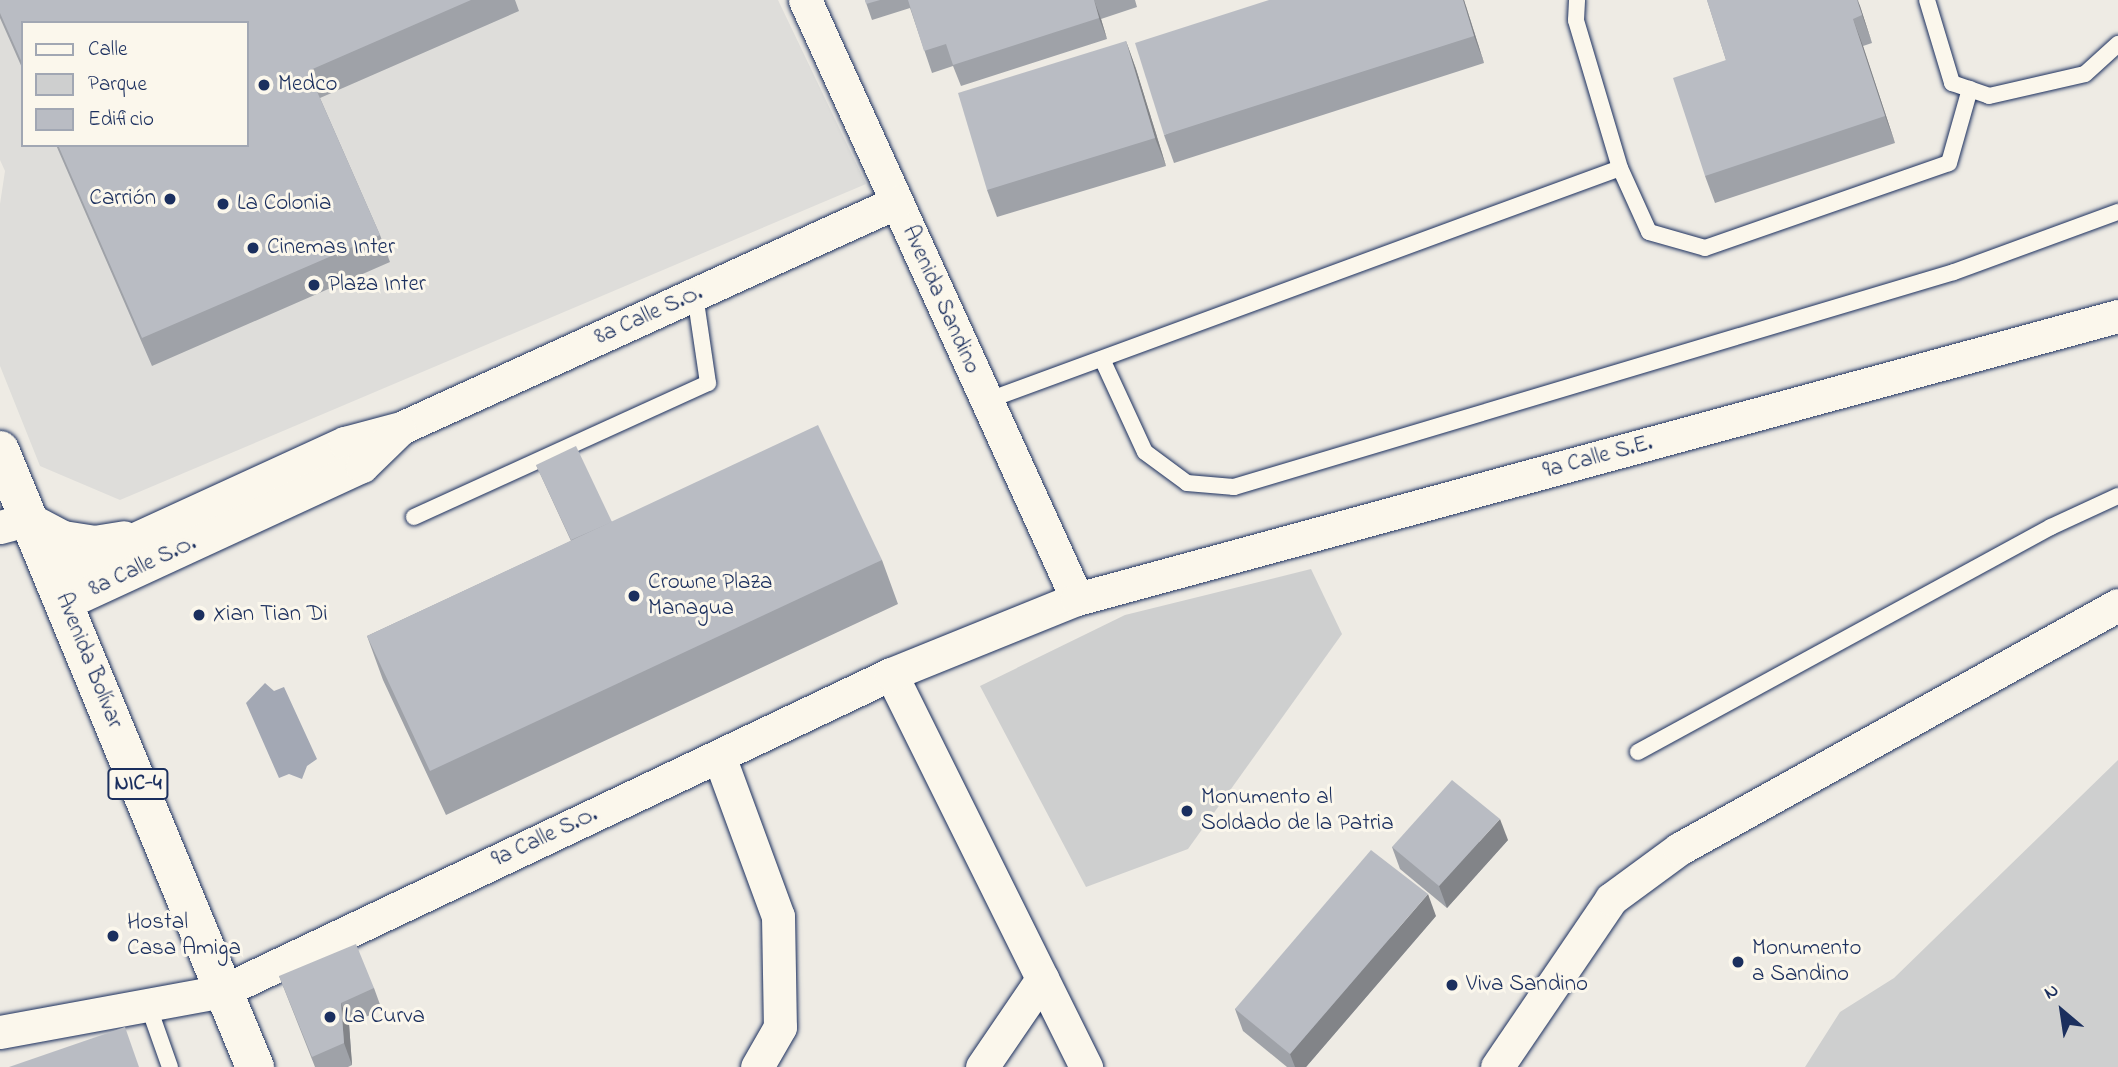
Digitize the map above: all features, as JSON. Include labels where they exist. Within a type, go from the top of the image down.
[{"type":"highway","name":"Avenida Bolívar","points":[[0,450],[14,523],[60,589],[255,1067]]},
{"type":"street","name":"Avenida Sandino","points":[[804,0],[1077,599]]},
{"type":"street","name":"8a Calle S.O.","points":[[60,589],[154,532],[345,443],[401,428],[897,202]]},
{"type":"street","name":"9a Calle S.E.","points":[[1077,599],[2118,316]]},
{"type":"street","name":"8a Calle S.O.","points":[[60,589],[362,466],[401,428]]},
{"type":"street","name":"8a Calle S.O.","points":[[14,523],[63,537],[94,542],[154,532]]},
{"type":"street","name":"9a Calle S.O.","points":[[0,1032],[223,991],[891,674],[1077,599]]},
{"type":"street","points":[[1497,1067],[1559,970],[1612,899],[1623,890],[1679,849],[2118,605]]},
{"type":"street","points":[[891,674],[1086,1067]]},
{"type":"street","points":[[719,756],[778,916],[780,1027],[757,1067]]},
{"type":"street","points":[[982,1067],[1042,979]]},
{"type":"lane","points":[[1577,0],[1576,20],[1620,168],[1649,232],[1705,248],[1949,163],[1970,89]]},
{"type":"lane","points":[[1927,0],[1952,83],[1989,96],[2085,74],[2118,44]]},
{"type":"lane","points":[[986,401],[1620,168]]},
{"type":"lane","points":[[1102,359],[1145,452],[1188,483],[1234,487],[1954,272],[2118,212]]},
{"type":"lane","points":[[414,517],[708,383],[695,295]]},
{"type":"lane","points":[[1638,752],[2050,527],[2118,496]]},
{"type":"lane","points":[[148,1005],[170,1067]]},
{"type":"shaded area","name":"Plaza Inter","points":[[0,0],[778,0],[866,184],[120,500],[40,466],[0,366],[0,204],[5,171],[0,160]]},
{"type":"shaded area","points":[[265,683],[274,691],[284,687],[317,759],[307,766],[302,779],[289,774],[279,778],[246,703]]},
{"type":"green space","points":[[1311,569],[1342,634],[1188,849],[1086,887],[980,686],[1125,615]]},
{"type":"green space","points":[[2118,760],[2118,1067],[1805,1067],[1840,1012],[1894,978]]},
{"type":"building","name":"La Colonia","points":[[0,0],[471,0],[308,71],[380,235],[142,338],[59,147],[248,147],[248,21],[21,21],[21,60],[0,13]]},
{"type":"building","points":[[908,0],[1094,0],[1099,18],[953,65],[946,44],[924,51]]},
{"type":"building","points":[[1269,0],[1463,0],[1474,36],[1164,135],[1135,43]]},
{"type":"building","points":[[1707,0],[1857,0],[1862,15],[1853,19],[1885,116],[1705,176],[1673,78],[1726,60]]},
{"type":"building","points":[[1126,41],[1155,138],[987,190],[958,93]]},
{"type":"building","name":"Crowne Plaza Managua","points":[[818,425],[882,560],[430,771],[367,636]]},
{"type":"building","points":[[576,446],[612,522],[571,540],[536,465]]},
{"type":"building","points":[[1452,780],[1500,819],[1439,886],[1392,847]]},
{"type":"building","points":[[1371,850],[1428,894],[1290,1054],[1235,1009]]},
{"type":"building","name":"La Curva","points":[[356,944],[374,988],[341,1003],[344,1043],[312,1057],[279,976]]},
{"type":"building","points":[[125,1027],[139,1067],[9,1067]]},
{"type":"place","name":"Medco","points":[[264,85]]},
{"type":"place","name":"Carrión","points":[[170,199]]},
{"type":"place","name":"La Colonia","points":[[223,204]]},
{"type":"place","name":"Cinemas Inter","points":[[253,248]]},
{"type":"place","name":"Plaza Inter","points":[[314,285]]},
{"type":"place","name":"Crowne Plaza Managua","points":[[634,596]]},
{"type":"place","name":"Xian Tian Di","points":[[199,615]]},
{"type":"place","name":"Monumento al Soldado de la Patria","points":[[1187,811]]},
{"type":"place","name":"Hostal Casa Amiga","points":[[113,936]]},
{"type":"place","name":"Monumento a Sandino","points":[[1738,962]]},
{"type":"place","name":"Viva Sandino","points":[[1452,985]]},
{"type":"place","name":"La Curva","points":[[330,1017]]}]
